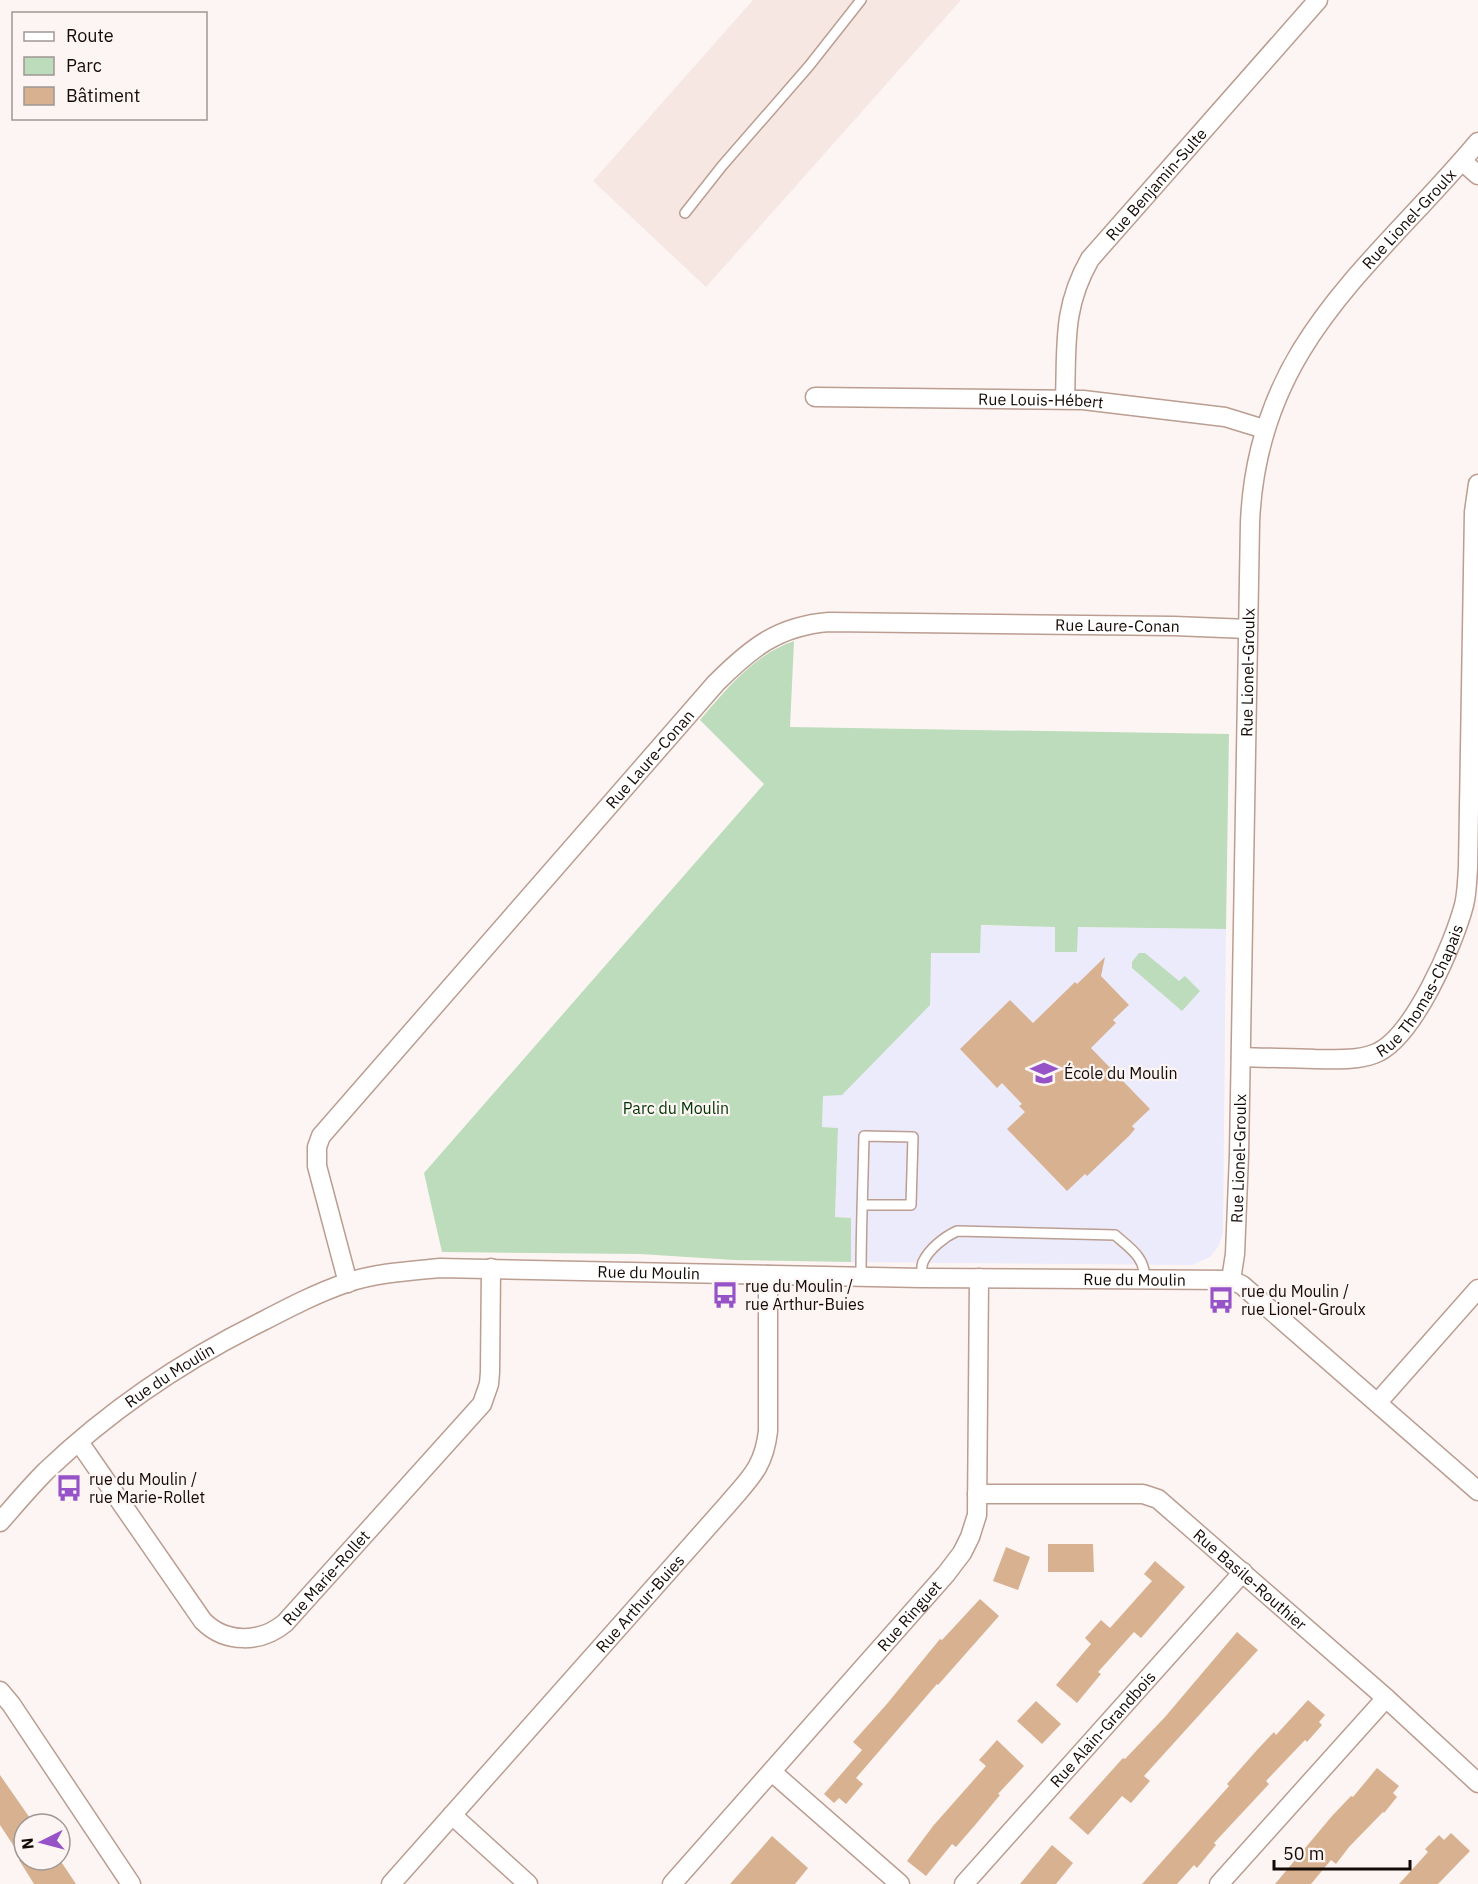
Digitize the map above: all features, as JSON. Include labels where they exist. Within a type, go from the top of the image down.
[{"type":"street","name":"Rue Benjamin-Sulte","points":[[1065,399],[1068,313],[1077,285],[1090,259],[1318,0]]},
{"type":"street","name":"Rue Lionel-Groulx","points":[[1230,1280],[1236,1254],[1250,504],[1258,455],[1264,429],[1287,374],[1319,321],[1361,270],[1478,142]]},
{"type":"street","points":[[1461,161],[1478,175]]},
{"type":"street","name":"Rue Louis-Hébert","points":[[815,397],[1083,400],[1225,417],[1264,429]]},
{"type":"street","name":"Rue Thomas-Chapais","points":[[1241,1057],[1352,1059],[1373,1054],[1388,1046],[1406,1028],[1427,993],[1470,909],[1468,868],[1475,716],[1474,512],[1478,484]]},
{"type":"street","name":"Rue Laure-Conan","points":[[348,1283],[317,1166],[316,1147],[321,1136],[716,683],[752,650],[787,630],[829,622],[1248,629]]},
{"type":"street","name":"Rue du Moulin","points":[[0,1522],[39,1479],[79,1442],[151,1386],[228,1339],[293,1305],[348,1283],[411,1270],[491,1268],[922,1278],[1230,1280]]},
{"type":"street","name":"Rue Marie-Rollet","points":[[79,1442],[203,1621],[212,1629],[231,1636],[250,1639],[265,1635],[285,1623],[482,1404],[488,1390],[490,1372],[491,1268]]},
{"type":"street","name":"Rue Arthur-Buies","points":[[391,1884],[760,1465],[768,1431],[768,1275]]},
{"type":"street","name":"Rue Ringuet","points":[[672,1884],[957,1561],[974,1527],[977,1494],[976,1405],[979,1278]]},
{"type":"street","points":[[1230,1280],[1242,1285],[1478,1491]]},
{"type":"street","points":[[1378,1402],[1478,1289]]},
{"type":"street","name":"Rue Basile-Routhier","points":[[977,1494],[1149,1495],[1168,1506],[1386,1698],[1478,1783]]},
{"type":"street","name":"Rue Alain-Grandbois","points":[[964,1884],[1243,1572]]},
{"type":"street","points":[[0,1691],[11,1704],[131,1884]]},
{"type":"street","points":[[1219,1884],[1386,1698]]},
{"type":"street","points":[[772,1772],[900,1884]]},
{"type":"street","points":[[452,1815],[528,1884]]},
{"type":"lane","points":[[686,213],[722,166],[809,66],[861,0]]},
{"type":"lane","points":[[861,1276],[862,1205],[864,1136],[913,1137],[911,1205],[862,1205]]},
{"type":"lane","points":[[922,1278],[922,1264],[930,1253],[940,1242],[957,1231],[1115,1235],[1141,1260],[1145,1267],[1145,1280]]},
{"type":"shaded area","points":[[753,0],[961,0],[706,287],[593,181]]},
{"type":"shaded area","name":"École du Moulin","points":[[931,925],[1226,929],[1223,1233],[1218,1247],[1210,1257],[1192,1265],[851,1262],[851,1218],[835,1217],[838,1128],[822,1127],[823,1096]]},
{"type":"green space","name":"Parc du Moulin","points":[[794,641],[790,727],[1229,734],[1226,929],[1078,927],[1077,952],[1055,952],[1055,927],[981,925],[980,953],[931,953],[930,1005],[842,1095],[823,1096],[822,1127],[838,1128],[835,1217],[851,1218],[851,1262],[734,1260],[640,1254],[442,1252],[424,1173],[764,784],[700,720],[753,664],[779,647]]},
{"type":"green space","points":[[1139,953],[1145,953],[1179,981],[1185,976],[1200,991],[1182,1011],[1132,968],[1132,962]]},
{"type":"building","points":[[1105,957],[1101,976],[1129,1005],[1113,1020],[1116,1023],[1091,1048],[1150,1109],[1132,1126],[1135,1129],[1129,1136],[1087,1176],[1085,1174],[1067,1191],[1007,1129],[1025,1112],[1019,1106],[1022,1104],[1002,1083],[997,1088],[960,1049],[1010,1000],[1033,1023],[1075,982],[1077,984]]},
{"type":"building","points":[[1048,1544],[1093,1544],[1094,1572],[1048,1572]]},
{"type":"building","points":[[1006,1547],[1030,1557],[1018,1590],[993,1581]]},
{"type":"building","points":[[1155,1561],[1185,1587],[1141,1638],[1134,1632],[1098,1672],[1101,1674],[1077,1703],[1056,1685],[1091,1644],[1085,1638],[1101,1620],[1110,1628],[1152,1581],[1144,1574]]},
{"type":"building","points":[[980,1599],[999,1616],[856,1778],[863,1784],[846,1804],[839,1798],[834,1803],[824,1794],[862,1750],[853,1742],[940,1639],[942,1640]]},
{"type":"building","points":[[1237,1632],[1258,1650],[1144,1776],[1150,1781],[1131,1803],[1122,1796],[1088,1835],[1069,1818],[1123,1758],[1125,1759],[1165,1717]]},
{"type":"building","points":[[1308,1700],[1325,1715],[1319,1722],[1322,1725],[1266,1781],[1269,1784],[1214,1843],[1216,1845],[1197,1868],[1194,1865],[1177,1884],[1142,1884],[1229,1786],[1227,1784],[1257,1750],[1274,1732],[1276,1735]]},
{"type":"building","points":[[1036,1701],[1061,1724],[1042,1744],[1017,1721]]},
{"type":"building","points":[[997,1740],[1024,1766],[998,1794],[1000,1795],[956,1847],[952,1844],[926,1876],[907,1861],[933,1826],[986,1766],[979,1760]]},
{"type":"building","points":[[1377,1768],[1399,1786],[1393,1793],[1397,1797],[1384,1813],[1349,1847],[1336,1864],[1331,1860],[1311,1884],[1275,1884],[1332,1816],[1351,1796],[1353,1797]]},
{"type":"building","points":[[0,1775],[26,1812],[12,1812],[12,1843],[0,1825]]},
{"type":"building","points":[[1451,1833],[1470,1851],[1438,1884],[1399,1884],[1428,1852],[1425,1849],[1439,1835],[1444,1840]]},
{"type":"building","points":[[772,1836],[808,1868],[795,1884],[730,1884]]},
{"type":"building","points":[[1052,1845],[1073,1863],[1056,1884],[1020,1884]]},
{"type":"building","points":[[26,1872],[68,1872],[76,1884],[34,1884]]},
{"type":"place","name":"École du Moulin","points":[[1044,1073]]},
{"type":"place","name":"rue du Moulin / rue Arthur-Buies","points":[[725,1295]]},
{"type":"place","name":"rue du Moulin / rue Lionel-Groulx","points":[[1221,1300]]},
{"type":"place","name":"rue du Moulin / rue Marie-Rollet","points":[[69,1488]]}]
